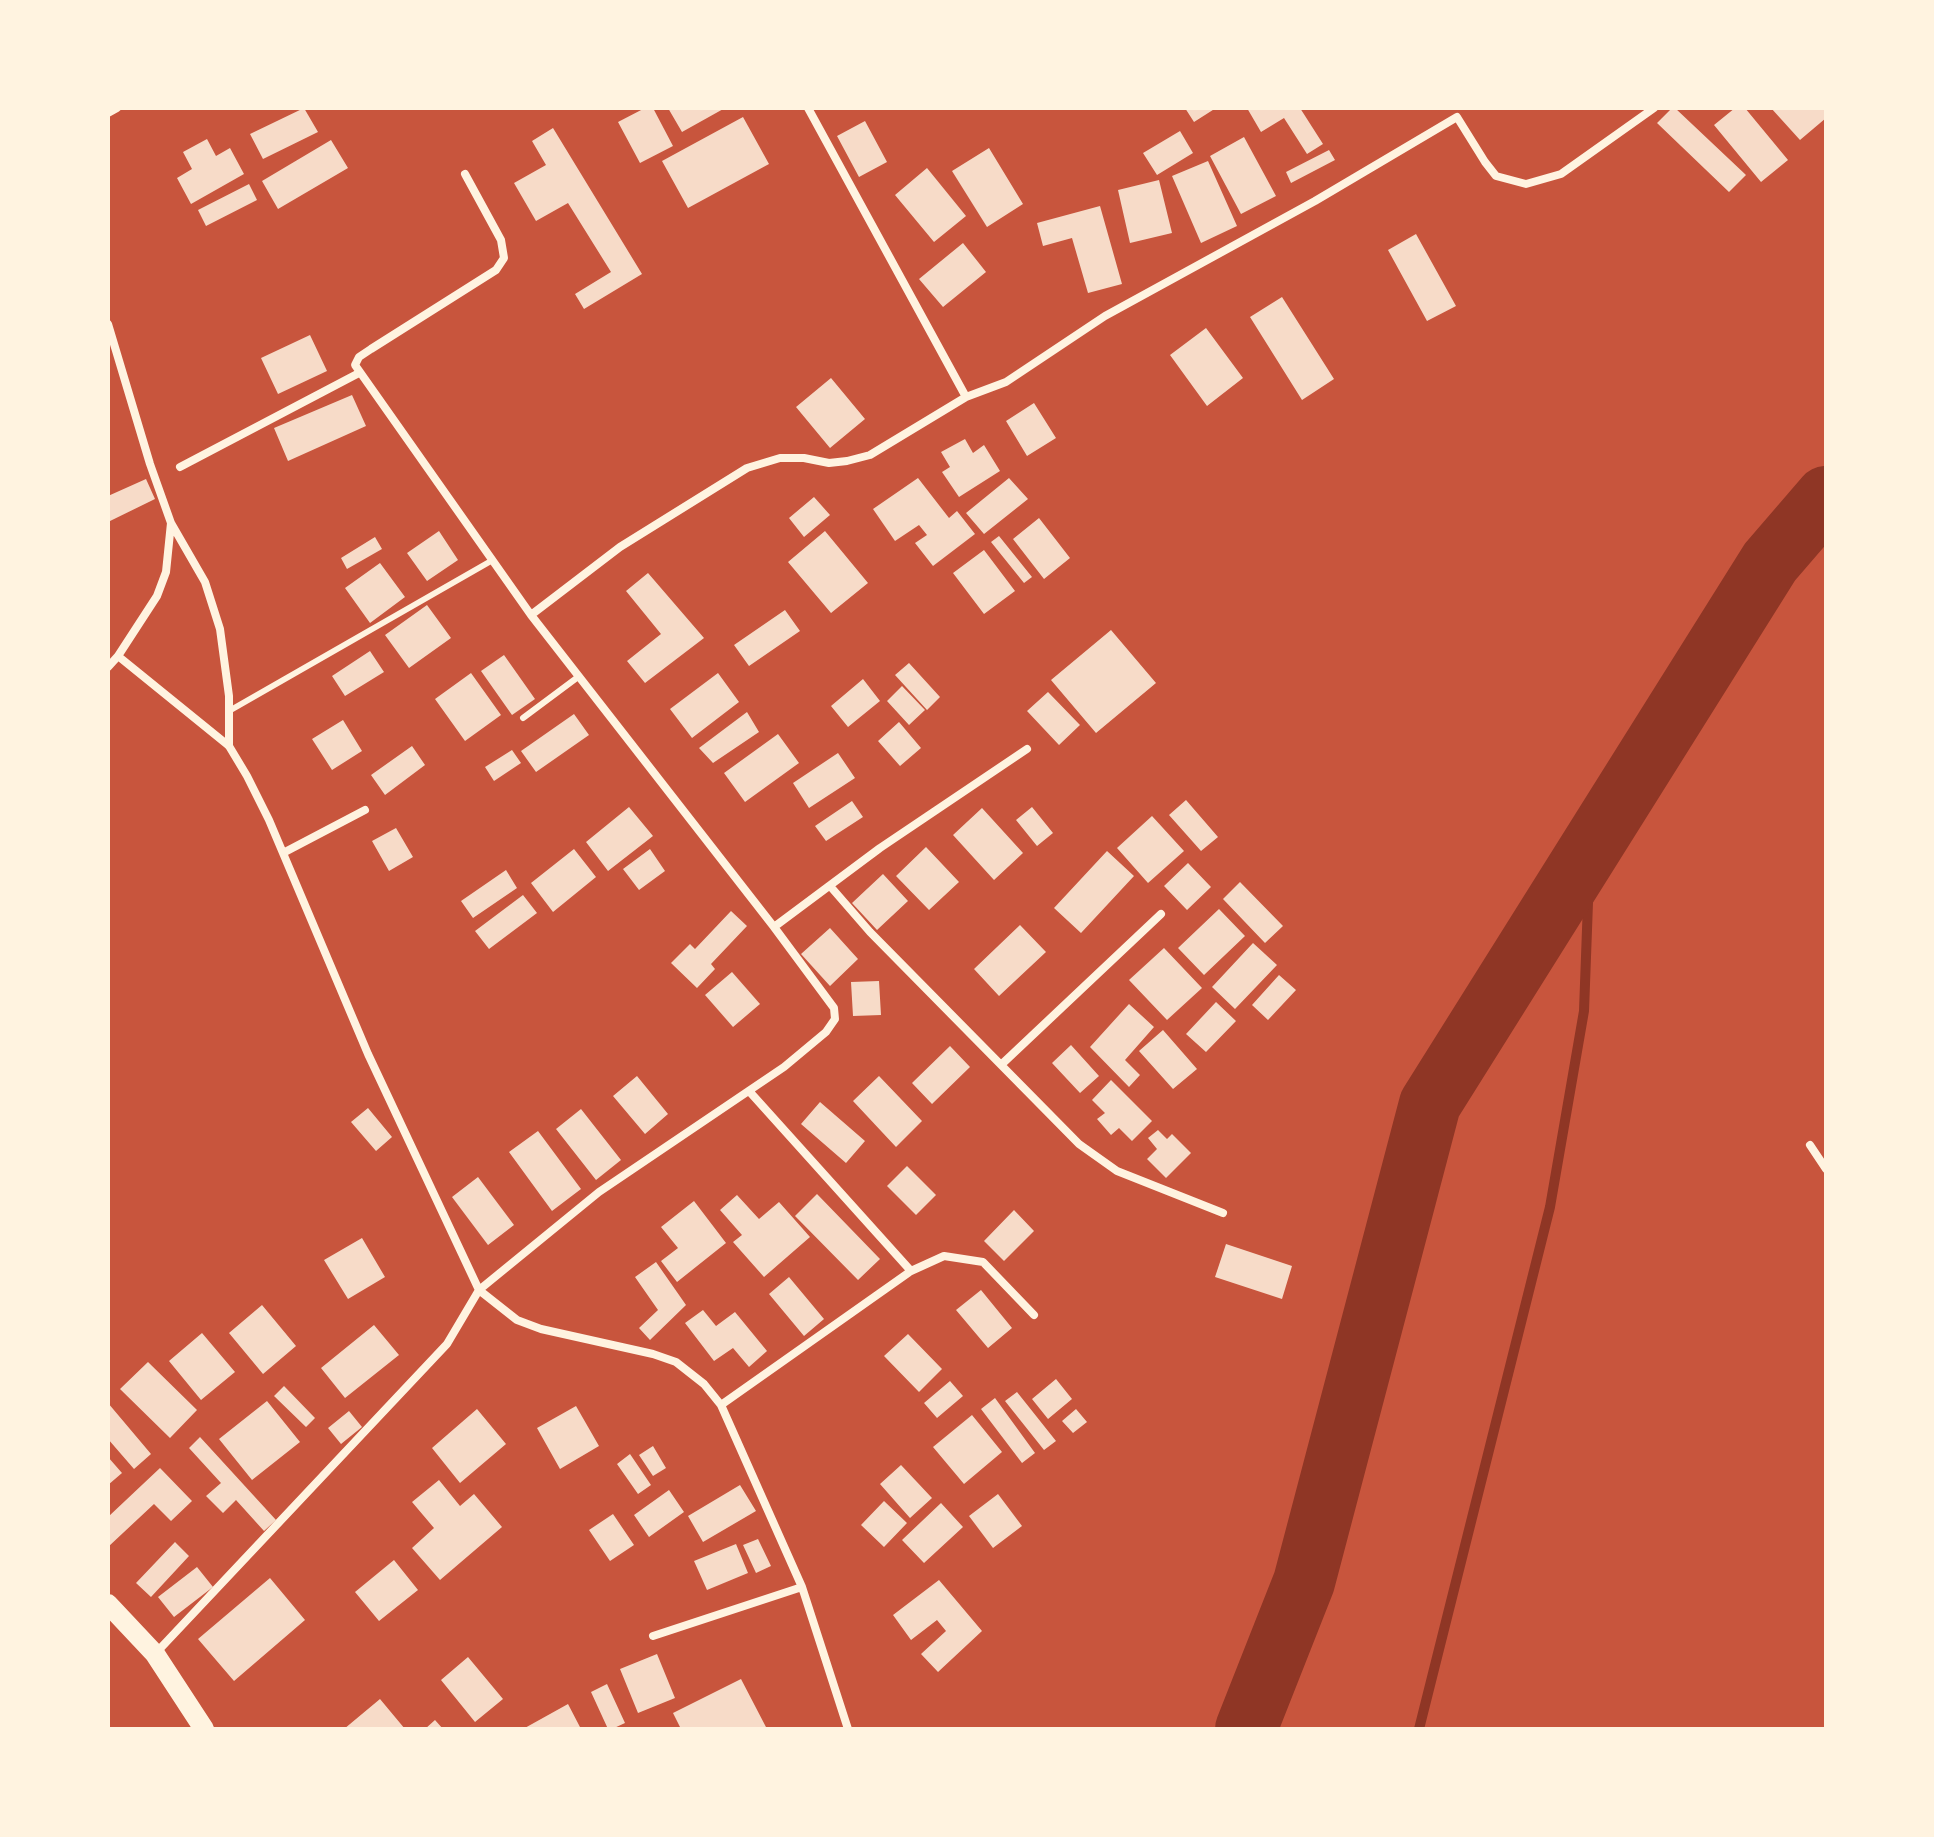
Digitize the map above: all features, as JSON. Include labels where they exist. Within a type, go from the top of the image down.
[{"type":"main road","points":[[108,1604],[155,1654],[204,1729]]},
{"type":"street","points":[[108,113],[117,108]]},
{"type":"street","points":[[808,108],[966,397]]},
{"type":"street","points":[[1453,108],[1496,176],[1526,184],[1561,174],[1654,108]]},
{"type":"street","points":[[531,615],[620,547],[747,468],[780,458],[804,458],[829,463],[870,455],[966,397],[1006,382],[1105,316],[1315,201],[1457,117]]},
{"type":"street","points":[[155,1654],[447,1344],[479,1290],[599,1192],[806,1050],[826,1032],[836,1014],[774,927],[531,615],[355,365],[359,357],[496,270],[504,258],[501,240],[465,174]]},
{"type":"street","points":[[108,324],[171,523],[205,582],[220,629],[229,711],[229,746]]},
{"type":"street","points":[[180,467],[359,373]]},
{"type":"street","points":[[108,667],[157,596],[166,572],[171,523]]},
{"type":"street","points":[[118,656],[229,746],[247,776],[368,1054],[479,1290],[517,1320],[541,1329],[676,1362],[704,1384],[721,1405],[802,1587],[848,1729]]},
{"type":"street","points":[[774,927],[880,848],[1027,749]]},
{"type":"street","points":[[283,853],[365,810]]},
{"type":"street","points":[[830,886],[870,932],[1079,1144],[1117,1171],[1223,1213]]},
{"type":"street","points":[[1002,1064],[1161,914]]},
{"type":"street","points":[[749,1091],[911,1271]]},
{"type":"street","points":[[1810,1145],[1826,1169]]},
{"type":"street","points":[[721,1405],[911,1271],[944,1256],[983,1262],[1034,1315]]},
{"type":"street","points":[[653,1636],[802,1587]]},
{"type":"lane","points":[[229,711],[491,561]]},
{"type":"lane","points":[[523,718],[578,677]]},
{"type":"building","points":[[304,108],[318,132],[263,159],[250,134]]},
{"type":"building","points":[[645,108],[653,108],[673,146],[640,163],[618,122]]},
{"type":"building","points":[[668,108],[725,108],[682,132]]},
{"type":"building","points":[[1185,108],[1216,108],[1194,122]]},
{"type":"building","points":[[1247,108],[1300,108],[1323,144],[1307,154],[1284,118],[1261,132]]},
{"type":"building","points":[[1672,108],[1746,175],[1729,192],[1657,123]]},
{"type":"building","points":[[1735,108],[1745,108],[1788,160],[1761,182],[1714,125]]},
{"type":"building","points":[[1771,108],[1824,108],[1826,118],[1800,140]]},
{"type":"building","points":[[743,117],[769,164],[688,208],[662,161]]},
{"type":"building","points":[[865,121],[887,162],[859,177],[837,136]]},
{"type":"building","points":[[553,128],[642,274],[584,309],[575,294],[611,272],[568,203],[536,221],[514,183],[546,165],[532,141]]},
{"type":"building","points":[[1180,131],[1193,153],[1157,175],[1143,153]]},
{"type":"building","points":[[1244,137],[1276,196],[1241,214],[1210,156]]},
{"type":"building","points":[[207,139],[216,156],[230,148],[244,174],[191,204],[177,178],[192,169],[183,152]]},
{"type":"building","points":[[331,140],[348,168],[278,209],[262,181]]},
{"type":"building","points":[[989,148],[1023,204],[987,227],[952,171]]},
{"type":"building","points":[[1329,150],[1335,160],[1291,183],[1286,172]]},
{"type":"building","points":[[1208,161],[1237,226],[1201,243],[1172,176]]},
{"type":"building","points":[[927,168],[966,216],[934,242],[895,195]]},
{"type":"building","points":[[1159,180],[1172,233],[1130,243],[1118,190]]},
{"type":"building","points":[[249,184],[257,200],[206,226],[198,210]]},
{"type":"building","points":[[1100,206],[1122,284],[1088,293],[1072,238],[1043,246],[1037,223]]},
{"type":"building","points":[[1416,234],[1456,306],[1427,321],[1388,250]]},
{"type":"building","points":[[963,243],[986,272],[943,307],[919,279]]},
{"type":"building","points":[[1282,297],[1334,379],[1302,400],[1250,317]]},
{"type":"building","points":[[1206,328],[1243,378],[1207,406],[1170,355]]},
{"type":"building","points":[[310,335],[327,371],[278,394],[261,358]]},
{"type":"building","points":[[831,378],[865,419],[830,448],[796,407]]},
{"type":"building","points":[[352,395],[366,426],[288,461],[274,428]]},
{"type":"building","points":[[1034,403],[1056,438],[1027,456],[1006,421]]},
{"type":"building","points":[[965,439],[973,453],[984,445],[1000,471],[959,497],[942,472],[950,467],[941,452]]},
{"type":"building","points":[[918,478],[949,518],[957,511],[975,534],[933,566],[915,543],[927,535],[919,525],[895,541],[873,509]]},
{"type":"building","points":[[1009,478],[1028,499],[984,534],[966,513]]},
{"type":"building","points":[[146,479],[155,499],[108,522],[108,496]]},
{"type":"building","points":[[814,497],[830,515],[804,537],[789,518]]},
{"type":"building","points":[[1039,518],[1070,558],[1044,579],[1013,539]]},
{"type":"building","points":[[439,531],[458,560],[427,581],[407,553]]},
{"type":"building","points":[[825,531],[868,583],[831,613],[788,562]]},
{"type":"building","points":[[999,536],[1032,577],[1024,583],[991,542]]},
{"type":"building","points":[[375,537],[382,549],[347,569],[341,558]]},
{"type":"building","points":[[984,550],[1015,591],[984,614],[953,573]]},
{"type":"building","points":[[380,563],[405,597],[370,623],[345,588]]},
{"type":"building","points":[[648,573],[704,638],[645,683],[627,661],[661,634],[626,591]]},
{"type":"building","points":[[427,605],[451,638],[409,668],[385,635]]},
{"type":"building","points":[[785,610],[800,631],[749,666],[734,645]]},
{"type":"building","points":[[1111,630],[1156,683],[1096,733],[1051,680]]},
{"type":"building","points":[[370,651],[384,672],[345,696],[332,676]]},
{"type":"building","points":[[504,655],[535,699],[512,715],[481,671]]},
{"type":"building","points":[[909,663],[940,697],[927,710],[895,675]]},
{"type":"building","points":[[471,673],[501,715],[465,741],[435,699]]},
{"type":"building","points":[[718,673],[739,702],[692,738],[670,709]]},
{"type":"building","points":[[863,679],[880,701],[848,727],[831,706]]},
{"type":"building","points":[[902,686],[925,710],[909,725],[887,701]]},
{"type":"building","points":[[1048,692],[1080,725],[1059,745],[1027,711]]},
{"type":"building","points":[[747,712],[759,732],[713,763],[699,748]]},
{"type":"building","points":[[574,714],[589,735],[536,772],[521,751]]},
{"type":"building","points":[[343,720],[362,751],[332,770],[312,739]]},
{"type":"building","points":[[899,722],[921,748],[900,766],[878,741]]},
{"type":"building","points":[[778,734],[799,763],[745,802],[724,773]]},
{"type":"building","points":[[412,746],[425,765],[385,795],[371,775]]},
{"type":"building","points":[[512,750],[521,763],[494,781],[485,767]]},
{"type":"building","points":[[838,753],[855,778],[809,808],[793,783]]},
{"type":"building","points":[[1186,800],[1218,837],[1201,851],[1169,815]]},
{"type":"building","points":[[852,801],[863,817],[826,841],[815,826]]},
{"type":"building","points":[[629,807],[653,836],[608,871],[586,842]]},
{"type":"building","points":[[1032,807],[1053,833],[1037,846],[1016,820]]},
{"type":"building","points":[[982,808],[1023,853],[994,880],[953,835]]},
{"type":"building","points":[[1152,816],[1184,851],[1148,883],[1117,848]]},
{"type":"building","points":[[396,828],[413,857],[389,871],[372,841]]},
{"type":"building","points":[[926,847],[959,882],[929,910],[896,876]]},
{"type":"building","points":[[574,849],[596,877],[553,912],[531,883]]},
{"type":"building","points":[[650,849],[665,871],[639,890],[623,869]]},
{"type":"building","points":[[1107,851],[1134,876],[1081,933],[1054,908]]},
{"type":"building","points":[[1188,863],[1211,887],[1187,910],[1164,886]]},
{"type":"building","points":[[506,870],[517,888],[473,918],[461,901]]},
{"type":"building","points":[[883,874],[908,901],[877,930],[852,903]]},
{"type":"building","points":[[1240,882],[1283,926],[1265,943],[1223,899]]},
{"type":"building","points":[[523,895],[537,913],[489,949],[475,931]]},
{"type":"building","points":[[1219,909],[1245,936],[1204,975],[1178,948]]},
{"type":"building","points":[[731,911],[747,926],[711,964],[715,969],[697,988],[671,963],[690,944],[695,949]]},
{"type":"building","points":[[1020,925],[1046,952],[999,996],[974,969]]},
{"type":"building","points":[[830,928],[858,959],[830,986],[801,954]]},
{"type":"building","points":[[1253,943],[1277,965],[1235,1009],[1212,987]]},
{"type":"building","points":[[1164,948],[1202,988],[1167,1020],[1129,980]]},
{"type":"building","points":[[732,972],[760,1004],[733,1027],[705,995]]},
{"type":"building","points":[[1279,975],[1296,990],[1268,1020],[1252,1005]]},
{"type":"building","points":[[879,981],[881,1015],[853,1016],[851,982]]},
{"type":"building","points":[[1216,1002],[1236,1021],[1206,1052],[1186,1034]]},
{"type":"building","points":[[1129,1004],[1154,1027],[1125,1060],[1140,1075],[1129,1087],[1090,1047]]},
{"type":"building","points":[[1163,1030],[1197,1069],[1173,1089],[1139,1051]]},
{"type":"building","points":[[1071,1045],[1099,1076],[1080,1093],[1052,1063]]},
{"type":"building","points":[[950,1046],[970,1067],[932,1104],[912,1083]]},
{"type":"building","points":[[637,1076],[668,1114],[645,1134],[613,1096]]},
{"type":"building","points":[[879,1076],[922,1121],[896,1147],[853,1101]]},
{"type":"building","points":[[1111,1080],[1152,1121],[1132,1141],[1119,1128],[1111,1135],[1097,1119],[1105,1113],[1092,1100]]},
{"type":"building","points":[[820,1102],[865,1141],[846,1163],[801,1124]]},
{"type":"building","points":[[368,1108],[392,1137],[376,1151],[351,1122]]},
{"type":"building","points":[[581,1109],[621,1160],[596,1180],[556,1129]]},
{"type":"building","points":[[1158,1130],[1167,1139],[1172,1134],[1191,1153],[1166,1178],[1147,1159],[1157,1149],[1148,1138]]},
{"type":"building","points":[[538,1131],[581,1189],[552,1211],[509,1152]]},
{"type":"building","points":[[907,1166],[936,1195],[916,1215],[887,1186]]},
{"type":"building","points":[[478,1177],[514,1225],[488,1245],[452,1197]]},
{"type":"building","points":[[817,1194],[880,1259],[858,1280],[795,1216]]},
{"type":"building","points":[[737,1195],[759,1219],[779,1202],[810,1237],[764,1277],[733,1242],[742,1235],[720,1210]]},
{"type":"building","points":[[694,1201],[726,1243],[677,1282],[661,1261],[678,1248],[661,1227]]},
{"type":"building","points":[[1014,1210],[1034,1231],[1004,1261],[984,1241]]},
{"type":"building","points":[[362,1238],[385,1277],[348,1299],[324,1260]]},
{"type":"building","points":[[1226,1244],[1292,1266],[1282,1299],[1215,1277]]},
{"type":"building","points":[[656,1262],[686,1305],[650,1340],[639,1328],[658,1310],[635,1277]]},
{"type":"building","points":[[789,1277],[824,1319],[804,1336],[769,1294]]},
{"type":"building","points":[[981,1290],[1012,1328],[988,1348],[956,1310]]},
{"type":"building","points":[[262,1305],[296,1346],[263,1374],[229,1333]]},
{"type":"building","points":[[703,1310],[716,1326],[735,1312],[767,1351],[749,1367],[733,1348],[714,1361],[685,1323]]},
{"type":"building","points":[[374,1325],[399,1355],[345,1398],[321,1368]]},
{"type":"building","points":[[202,1333],[235,1372],[201,1400],[169,1361]]},
{"type":"building","points":[[908,1334],[942,1369],[919,1392],[884,1356]]},
{"type":"building","points":[[148,1362],[197,1410],[170,1438],[120,1389]]},
{"type":"building","points":[[1056,1379],[1072,1399],[1048,1419],[1032,1399]]},
{"type":"building","points":[[950,1381],[963,1396],[937,1418],[924,1403]]},
{"type":"building","points":[[284,1386],[315,1418],[306,1427],[274,1396]]},
{"type":"building","points":[[1017,1392],[1056,1441],[1044,1450],[1005,1401]]},
{"type":"building","points":[[995,1398],[1035,1453],[1022,1463],[981,1409]]},
{"type":"building","points":[[267,1401],[300,1442],[252,1480],[219,1439]]},
{"type":"building","points":[[108,1403],[151,1454],[134,1469],[108,1439]]},
{"type":"building","points":[[576,1406],[599,1446],[560,1469],[537,1428]]},
{"type":"building","points":[[477,1409],[506,1444],[460,1483],[432,1448]]},
{"type":"building","points":[[1076,1409],[1087,1422],[1073,1433],[1062,1421]]},
{"type":"building","points":[[349,1411],[362,1427],[341,1444],[328,1428]]},
{"type":"building","points":[[972,1415],[1002,1452],[964,1484],[933,1447]]},
{"type":"building","points":[[200,1437],[276,1520],[264,1531],[236,1500],[223,1513],[206,1496],[221,1483],[189,1448]]},
{"type":"building","points":[[653,1446],[666,1468],[653,1476],[639,1455]]},
{"type":"building","points":[[630,1454],[651,1485],[638,1494],[617,1464]]},
{"type":"building","points":[[108,1457],[122,1473],[108,1485]]},
{"type":"building","points":[[901,1465],[932,1498],[910,1518],[880,1484]]},
{"type":"building","points":[[160,1468],[192,1501],[171,1521],[154,1504],[108,1547],[108,1517]]},
{"type":"building","points":[[439,1480],[460,1506],[474,1494],[502,1527],[440,1580],[412,1548],[434,1528],[412,1502]]},
{"type":"building","points":[[740,1485],[756,1511],[703,1542],[688,1516]]},
{"type":"building","points":[[669,1490],[684,1512],[649,1537],[634,1515]]},
{"type":"building","points":[[998,1494],[1022,1526],[993,1548],[969,1516]]},
{"type":"building","points":[[884,1501],[907,1523],[884,1547],[861,1525]]},
{"type":"building","points":[[941,1503],[963,1527],[924,1563],[902,1540]]},
{"type":"building","points":[[613,1514],[634,1545],[610,1561],[589,1530]]},
{"type":"building","points":[[758,1539],[771,1566],[756,1573],[743,1545]]},
{"type":"building","points":[[175,1542],[189,1556],[151,1597],[136,1583]]},
{"type":"building","points":[[736,1544],[748,1573],[707,1590],[694,1561]]},
{"type":"building","points":[[394,1560],[418,1590],[379,1621],[355,1592]]},
{"type":"building","points":[[197,1567],[213,1587],[174,1617],[158,1597]]},
{"type":"building","points":[[270,1578],[305,1620],[234,1681],[198,1639]]},
{"type":"building","points":[[939,1580],[982,1631],[938,1672],[921,1654],[946,1631],[937,1620],[911,1640],[893,1615]]},
{"type":"building","points":[[657,1654],[675,1698],[638,1713],[620,1669]]},
{"type":"building","points":[[468,1657],[503,1699],[475,1722],[441,1680]]},
{"type":"building","points":[[741,1679],[767,1729],[681,1729],[673,1713]]},
{"type":"building","points":[[607,1684],[625,1723],[612,1729],[608,1729],[591,1692]]},
{"type":"building","points":[[380,1699],[405,1729],[344,1729]]},
{"type":"building","points":[[568,1704],[581,1729],[523,1729]]},
{"type":"building","points":[[435,1720],[443,1729],[425,1729]]},
{"type":"waterway","points":[[1246,1729],[1304,1582],[1430,1104],[1770,562],[1826,497]]},
{"type":"waterway","points":[[1419,1729],[1550,1207],[1584,1011],[1590,848]]}]
